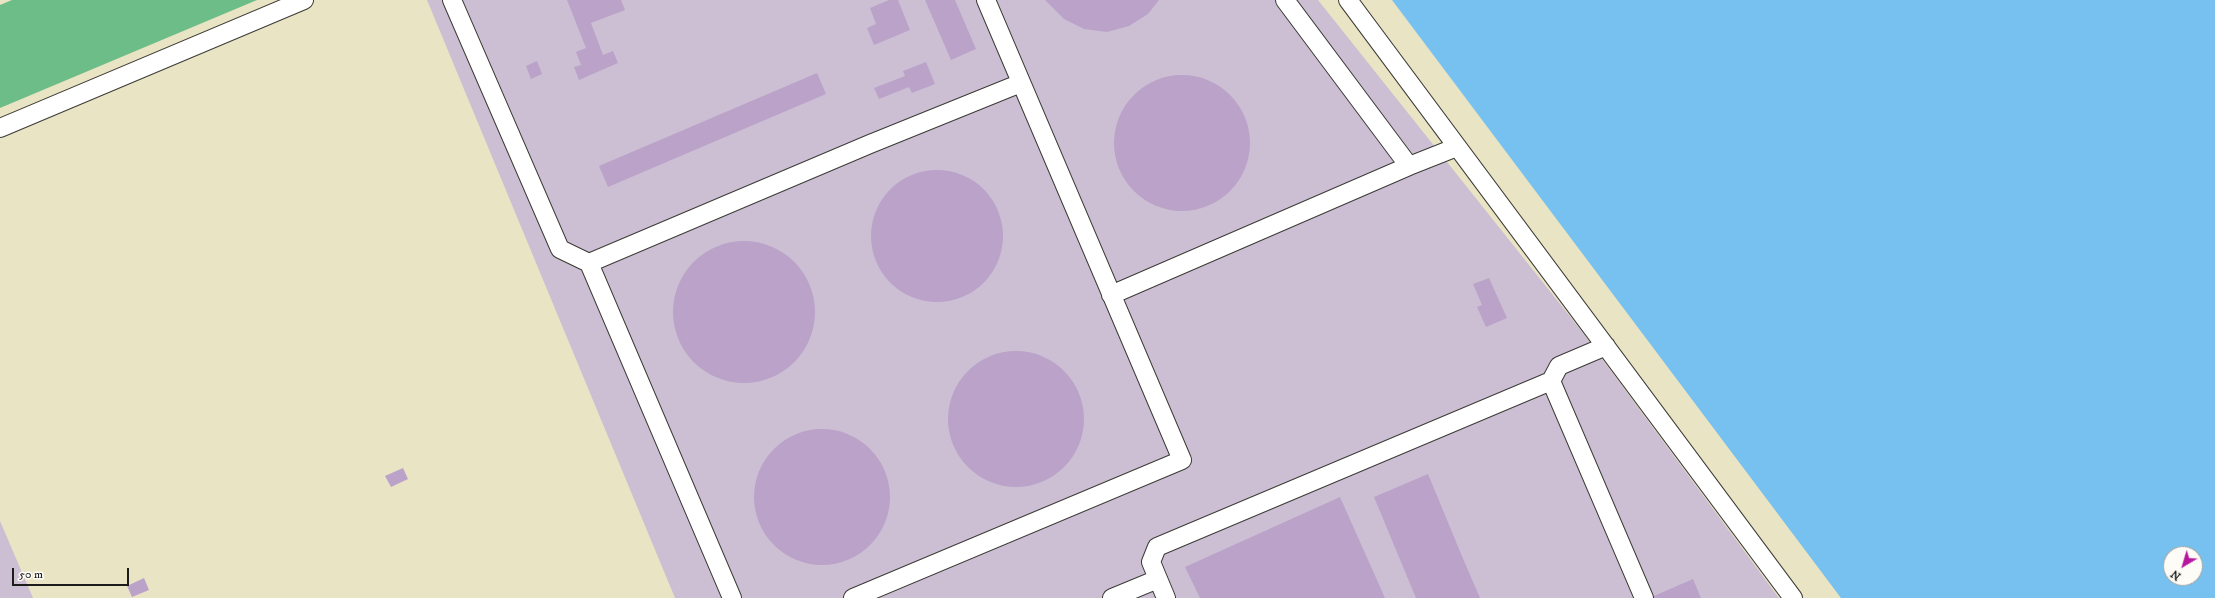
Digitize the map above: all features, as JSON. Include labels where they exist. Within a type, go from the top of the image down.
[{"type":"street","points":[[0,128],[304,0]]},
{"type":"street","points":[[452,0],[560,249],[589,263],[732,598]]},
{"type":"street","points":[[853,598],[1182,460],[986,0]]},
{"type":"street","points":[[1285,0],[1409,166]]},
{"type":"street","points":[[1348,0],[1606,346],[1790,597]]},
{"type":"street","points":[[589,263],[870,144],[1021,83]]},
{"type":"street","points":[[1111,294],[1409,166],[1457,147]]},
{"type":"street","points":[[1166,598],[1151,562],[1156,547],[1551,381],[1559,366],[1606,346]]},
{"type":"street","points":[[1551,381],[1644,598]]},
{"type":"street","points":[[1112,598],[1158,578]]},
{"type":"shaded area","points":[[427,0],[1318,0],[1580,329],[1779,598],[675,598]]},
{"type":"shaded area","points":[[0,521],[33,598],[0,598]]},
{"type":"green space","points":[[12,0],[257,0],[0,108],[0,5]]},
{"type":"water","points":[[1392,0],[2215,0],[2215,598],[1841,598]]},
{"type":"building","points":[[567,0],[621,0],[625,10],[591,23],[603,55],[613,51],[618,63],[579,80],[574,67],[581,65],[576,52],[586,48]]},
{"type":"building","points":[[889,0],[898,0],[910,30],[874,45],[867,28],[876,24],[870,8]]},
{"type":"building","points":[[925,0],[955,0],[976,49],[951,60]]},
{"type":"building","points":[[1045,0],[1159,0],[1148,14],[1129,26],[1107,32],[1084,29],[1064,19]]},
{"type":"building","points":[[537,61],[542,74],[531,79],[526,66]]},
{"type":"building","points":[[926,62],[935,84],[912,93],[909,87],[879,99],[874,88],[905,76],[903,71]]},
{"type":"building","points":[[817,73],[826,94],[608,187],[599,166]]},
{"type":"building","points":[[1189,75],[1202,77],[1220,86],[1235,100],[1248,123],[1250,143],[1248,163],[1239,181],[1225,196],[1202,209],[1175,211],[1162,209],[1144,200],[1129,186],[1116,163],[1114,136],[1116,123],[1125,105],[1139,90],[1162,77]]},
{"type":"building","points":[[943,170],[962,175],[974,181],[984,189],[992,199],[998,211],[1002,223],[1002,249],[998,261],[992,273],[984,283],[974,291],[962,297],[950,301],[931,302],[912,297],[900,291],[890,283],[882,273],[876,261],[872,249],[871,230],[876,211],[882,199],[890,189],[900,181],[912,175],[924,171]]},
{"type":"building","points":[[744,241],[765,244],[789,257],[799,267],[812,291],[815,312],[812,333],[799,357],[789,367],[765,380],[744,383],[723,380],[699,367],[689,357],[676,333],[673,312],[676,291],[689,267],[699,257],[723,244]]},
{"type":"building","points":[[1489,278],[1507,318],[1486,327],[1477,307],[1482,305],[1473,284]]},
{"type":"building","points":[[1009,351],[1023,351],[1042,356],[1064,371],[1079,393],[1083,406],[1083,432],[1079,445],[1064,467],[1042,482],[1023,487],[1009,487],[990,482],[968,467],[953,445],[948,426],[948,412],[953,393],[968,371],[990,356]]},
{"type":"building","points":[[815,429],[829,429],[848,434],[860,440],[875,454],[885,471],[889,484],[889,510],[885,523],[879,535],[865,550],[860,554],[842,562],[829,565],[815,565],[796,560],[784,554],[769,540],[765,535],[757,517],[754,504],[754,490],[759,471],[765,459],[779,444],[784,440],[802,432]]},
{"type":"building","points":[[403,468],[408,479],[391,487],[385,476]]},
{"type":"building","points":[[1428,474],[1480,598],[1416,598],[1374,497]]},
{"type":"building","points":[[1340,497],[1385,598],[1200,598],[1185,567]]},
{"type":"building","points":[[144,578],[149,590],[132,597],[127,586]]},
{"type":"building","points":[[1693,579],[1701,598],[1654,598],[1654,596]]}]
